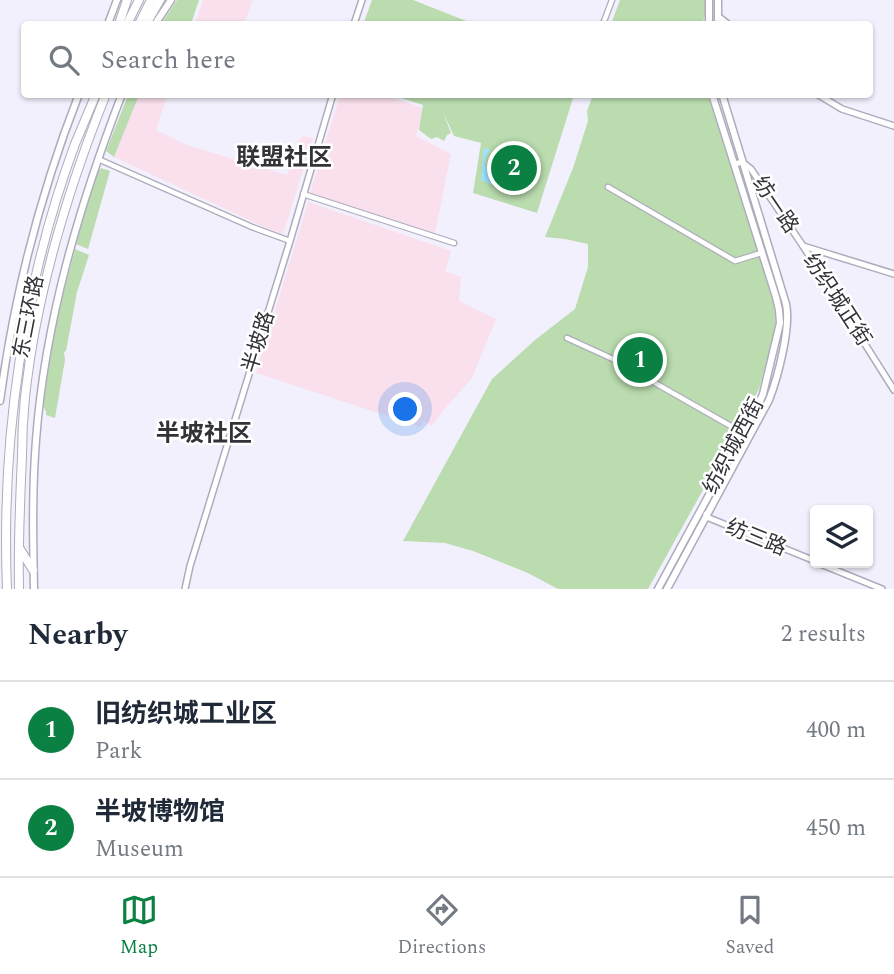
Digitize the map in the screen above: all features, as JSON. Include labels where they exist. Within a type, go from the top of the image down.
[{"type":"highway","points":[[120,21],[127,0]]},
{"type":"highway","points":[[128,21],[139,0]]},
{"type":"highway","points":[[140,21],[151,0]]},
{"type":"highway","points":[[148,21],[160,0]]},
{"type":"highway","name":"东三环路","points":[[7,589],[7,488],[21,353],[45,243],[92,98]]},
{"type":"highway","name":"东三环路","points":[[19,589],[22,426],[26,386],[48,275],[76,174],[104,98]]},
{"type":"highway","points":[[18,546],[33,570]]},
{"type":"highway","points":[[0,559],[5,549]]},
{"type":"main road","points":[[109,21],[117,0]]},
{"type":"main road","points":[[157,21],[171,0]]},
{"type":"main road","points":[[709,0],[709,21]]},
{"type":"main road","points":[[718,0],[718,21]]},
{"type":"main road","points":[[0,401],[8,345],[29,243],[50,173],[78,98]]},
{"type":"main road","points":[[34,589],[33,477],[45,365],[70,247],[97,159],[120,98]]},
{"type":"main road","name":"纺织城西街","points":[[658,589],[769,400],[787,323],[786,303],[714,98]]},
{"type":"main road","name":"纺织城西街","points":[[667,589],[763,394],[780,323],[778,304],[761,253],[723,98]]},
{"type":"street","points":[[355,21],[362,0]]},
{"type":"street","points":[[604,21],[612,0]]},
{"type":"street","name":"半坡路","points":[[185,589],[331,98]]},
{"type":"street","points":[[824,98],[842,109],[894,126]]},
{"type":"street","points":[[97,159],[290,241]]},
{"type":"street","name":"纺一路","points":[[738,163],[751,169],[803,246],[894,274]]},
{"type":"street","points":[[608,187],[735,261],[761,253]]},
{"type":"street","points":[[303,194],[454,243]]},
{"type":"street","name":"纺织城正街","points":[[803,246],[894,390]]},
{"type":"street","points":[[567,338],[614,359],[743,433]]},
{"type":"street","name":"纺三路","points":[[703,512],[709,518],[810,559]]},
{"type":"street","name":"纺三路","points":[[831,568],[882,589]]},
{"type":"shaded area","points":[[203,0],[253,0],[245,21],[196,21]]},
{"type":"shaded area","points":[[138,98],[166,98],[156,130],[187,145],[287,175],[297,143],[303,136],[313,138],[283,234],[114,157]]},
{"type":"shaded area","points":[[339,98],[393,98],[425,109],[416,136],[451,154],[435,233],[310,193]]},
{"type":"shaded area","points":[[308,202],[451,251],[445,271],[461,277],[459,301],[496,319],[472,378],[432,426],[423,421],[421,427],[256,373]]},
{"type":"green space","points":[[177,0],[199,0],[192,21],[163,21]]},
{"type":"green space","points":[[372,0],[413,0],[466,21],[364,21]]},
{"type":"green space","points":[[620,0],[705,0],[703,21],[612,21]]},
{"type":"green space","points":[[127,98],[138,98],[114,157],[106,151]]},
{"type":"green space","points":[[401,98],[573,98],[537,213],[473,193],[481,143],[454,136],[443,112],[451,133],[444,141],[437,137],[431,139],[419,130],[423,105]]},
{"type":"green space","points":[[592,98],[709,98],[774,304],[776,326],[759,389],[648,589],[558,589],[528,573],[473,551],[445,543],[403,541],[492,379],[575,309],[588,267],[588,244],[545,237],[573,168],[588,121],[587,111]]},
{"type":"green space","points":[[101,168],[110,171],[88,249],[76,244],[97,172]]},
{"type":"green space","points":[[75,249],[89,255],[77,292],[64,352],[55,418],[46,415],[43,405],[55,326]]},
{"type":"water","points":[[484,149],[490,150],[485,166],[497,170],[499,176],[507,182],[502,189],[481,180]]},
{"type":"place","name":"半坡博物馆","points":[[514,168]]},
{"type":"place","name":"旧纺织城工业区","points":[[640,360]]},
{"type":"district","name":"联盟社区","points":[[284,158]]},
{"type":"district","name":"半坡社区","points":[[204,434]]}]
